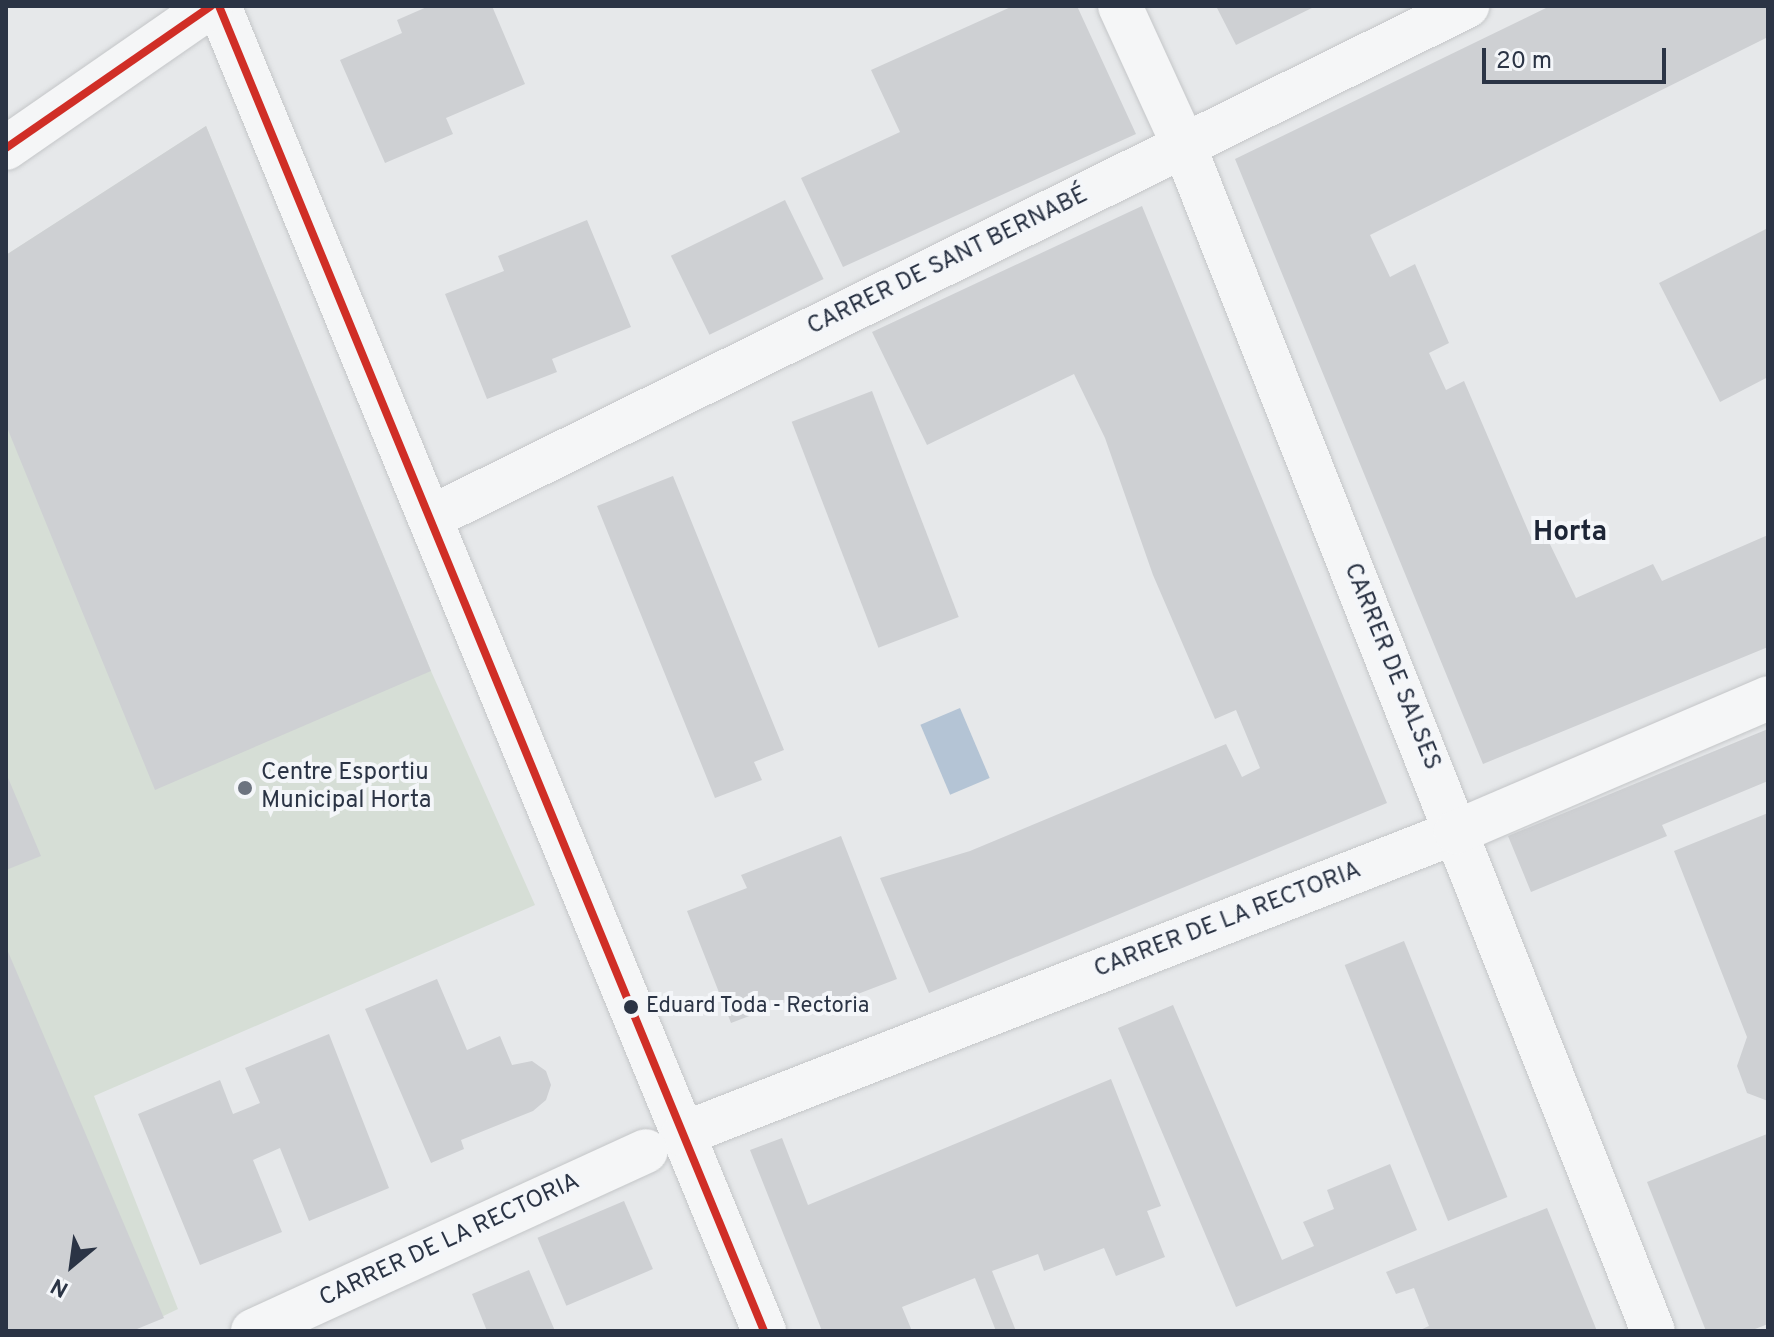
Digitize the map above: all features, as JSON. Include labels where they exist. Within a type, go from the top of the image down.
[{"type":"street","points":[[6,148],[211,6]]},
{"type":"street","points":[[219,6],[430,518],[664,1142],[764,1331]]},
{"type":"street","name":"CARRER DE SALSES","points":[[1120,6],[1184,146],[1653,1331]]},
{"type":"street","name":"CARRER DE SANT BERNABÉ","points":[[430,518],[1467,6]]},
{"type":"street","name":"CARRER DE LA RECTORIA","points":[[253,1331],[664,1142],[1456,832],[1768,698]]},
{"type":"shaded area","name":"Centre Esportiu Municipal Horta","points":[[206,126],[431,671],[535,905],[94,1096],[178,1309],[132,1331],[6,1331],[6,255]]},
{"type":"water","points":[[960,708],[990,778],[950,795],[920,725]]},
{"type":"building","points":[[429,6],[492,6],[525,84],[446,118],[453,134],[385,163],[340,60],[402,33],[397,20]]},
{"type":"building","points":[[1013,6],[1077,6],[1136,134],[843,267],[801,178],[900,132],[871,70]]},
{"type":"building","points":[[1216,6],[1316,6],[1236,45]]},
{"type":"building","points":[[1550,6],[1768,6],[1768,37],[1370,235],[1390,277],[1415,264],[1449,343],[1429,353],[1446,390],[1464,381],[1533,542],[1546,536],[1576,598],[1653,564],[1662,581],[1768,535],[1768,647],[1483,764],[1235,159]]},
{"type":"building","points":[[206,126],[431,671],[155,790],[6,425],[6,255]]},
{"type":"building","points":[[785,200],[824,279],[709,335],[671,256]]},
{"type":"building","points":[[1142,206],[1387,803],[929,993],[880,878],[970,851],[1226,744],[1242,777],[1260,768],[1236,710],[1215,719],[1153,575],[1105,438],[1074,374],[927,445],[872,332]]},
{"type":"building","points":[[587,220],[631,327],[552,359],[557,372],[487,399],[445,294],[504,271],[498,256]]},
{"type":"building","points":[[1768,228],[1768,377],[1720,402],[1659,283]]},
{"type":"building","points":[[872,391],[959,617],[878,648],[792,422]]},
{"type":"building","points":[[673,476],[784,750],[754,762],[762,780],[715,798],[597,506]]},
{"type":"building","points":[[1768,729],[1768,781],[1662,825],[1667,836],[1531,892],[1508,836]]},
{"type":"building","points":[[6,773],[41,856],[6,870]]},
{"type":"building","points":[[1768,813],[1768,1101],[1747,1093],[1737,1066],[1747,1037],[1674,851]]},
{"type":"building","points":[[841,836],[897,979],[800,1016],[794,999],[731,1023],[687,911],[747,888],[741,875]]},
{"type":"building","points":[[1404,941],[1507,1197],[1448,1221],[1345,965]]},
{"type":"building","points":[[6,947],[164,1318],[132,1331],[6,1331]]},
{"type":"building","points":[[437,979],[467,1050],[500,1036],[512,1065],[532,1061],[546,1071],[551,1085],[546,1100],[533,1111],[461,1140],[464,1149],[431,1163],[365,1009]]},
{"type":"building","points":[[1173,1005],[1282,1260],[1314,1246],[1303,1222],[1334,1209],[1327,1190],[1390,1164],[1417,1230],[1236,1307],[1118,1028]]},
{"type":"building","points":[[329,1034],[389,1188],[309,1221],[280,1148],[253,1160],[282,1232],[200,1265],[138,1114],[220,1080],[233,1114],[260,1103],[245,1068]]},
{"type":"building","points":[[1111,1079],[1161,1206],[1147,1211],[1165,1257],[1116,1276],[1104,1248],[1044,1271],[1038,1254],[992,1271],[1016,1331],[996,1331],[975,1278],[902,1307],[912,1331],[822,1331],[750,1150],[782,1138],[808,1205]]},
{"type":"building","points":[[1767,1134],[1768,1324],[1750,1331],[1706,1331],[1647,1182]]},
{"type":"building","points":[[624,1201],[653,1269],[566,1306],[537,1238]]},
{"type":"building","points":[[1547,1208],[1597,1331],[1418,1331],[1429,1326],[1414,1288],[1396,1294],[1386,1272]]},
{"type":"building","points":[[529,1270],[555,1331],[487,1331],[472,1294]]},
{"type":"transit line","points":[[6,148],[211,6]]},
{"type":"transit line","points":[[219,6],[764,1331]]},
{"type":"place","name":"Centre Esportiu Municipal Horta","points":[[245,788]]},
{"type":"place","name":"Eduard Toda - Rectoria","points":[[631,1007]]},
{"type":"district","name":"Horta","points":[[1570,533]]}]
